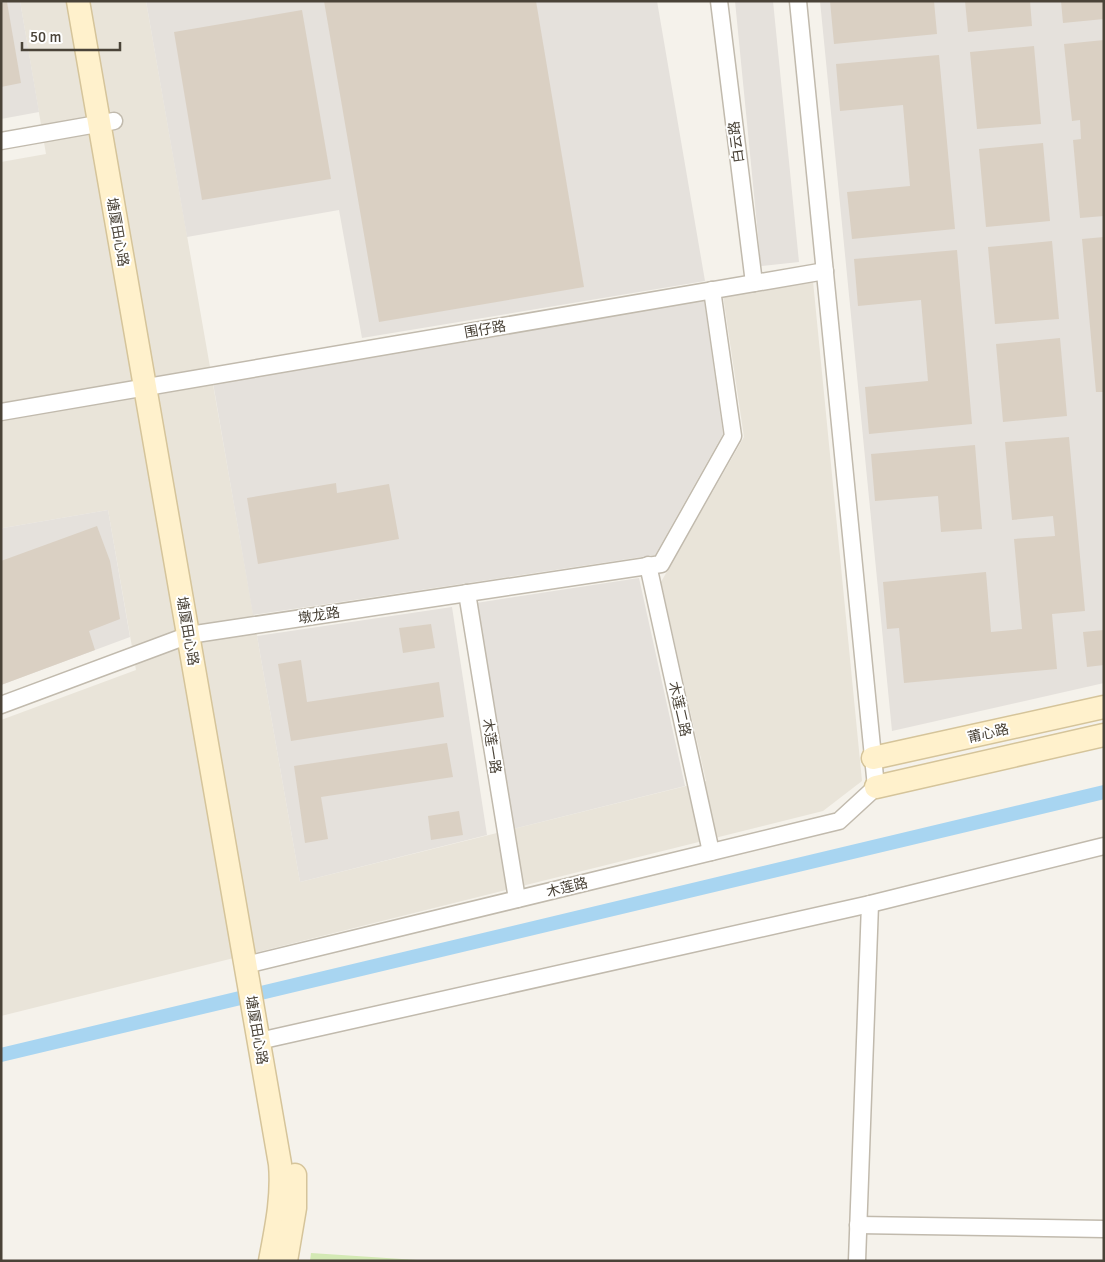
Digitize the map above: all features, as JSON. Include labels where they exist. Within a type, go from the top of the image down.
[{"type":"main road","name":"塘厦田心路","points":[[78,1],[107,122]]},
{"type":"main road","name":"塘厦田心路","points":[[93,1],[107,122],[265,1030],[281,1177],[280,1204],[270,1261]]},
{"type":"main road","name":"莆心路","points":[[873,758],[1104,707]]},
{"type":"main road","name":"莆心路","points":[[876,787],[1104,735]]},
{"type":"main road","name":"塘厦田心路","points":[[265,1030],[293,1150],[296,1187],[294,1217],[286,1261]]},
{"type":"street","name":"白云路","points":[[719,1],[754,283]]},
{"type":"street","points":[[798,1],[876,787]]},
{"type":"street","points":[[1,141],[107,122]]},
{"type":"street","name":"围仔路","points":[[1,412],[825,271]]},
{"type":"street","points":[[648,565],[660,564],[734,436],[712,290]]},
{"type":"street","name":"墩龙路","points":[[1,705],[196,634],[648,565]]},
{"type":"street","name":"木莲二路","points":[[648,565],[712,852]]},
{"type":"street","name":"木莲一路","points":[[466,593],[517,899]]},
{"type":"street","name":"木莲路","points":[[253,963],[839,821],[876,787]]},
{"type":"street","points":[[265,1030],[870,904],[1104,846]]},
{"type":"street","points":[[857,1261],[870,904]]},
{"type":"street","points":[[858,1225],[1104,1229]]},
{"type":"shaded area","points":[[1,1],[20,1],[39,112],[1,119]]},
{"type":"shaded area","points":[[20,1],[146,1],[300,882],[706,781],[661,582],[744,437],[723,296],[813,281],[862,781],[823,811],[1,1016],[1,720],[136,670],[108,510],[3,528],[1,530],[1,162],[46,154]]},
{"type":"shaded area","points":[[146,1],[657,1],[705,281],[362,338],[339,210],[187,237]]},
{"type":"shaded area","points":[[735,1],[773,1],[799,262],[761,266]]},
{"type":"shaded area","points":[[820,1],[1104,1],[1104,683],[892,731]]},
{"type":"shaded area","points":[[704,300],[723,434],[655,555],[253,615],[213,383]]},
{"type":"shaded area","points":[[108,510],[130,637],[1,685],[1,530],[3,528]]},
{"type":"shaded area","points":[[639,578],[685,786],[513,829],[476,603]]},
{"type":"shaded area","points":[[452,607],[487,835],[300,882],[257,636]]},
{"type":"green space","points":[[311,1253],[432,1261],[310,1261]]},
{"type":"building","points":[[324,1],[536,1],[584,287],[379,322]]},
{"type":"building","points":[[830,1],[934,1],[937,34],[834,44]]},
{"type":"building","points":[[965,1],[1030,1],[1032,26],[968,32]]},
{"type":"building","points":[[1061,1],[1104,1],[1104,19],[1063,23]]},
{"type":"building","points":[[7,2],[21,83],[1,87],[1,3]]},
{"type":"building","points":[[302,10],[331,179],[202,200],[174,32]]},
{"type":"building","points":[[1104,40],[1104,216],[1080,218],[1073,140],[1081,139],[1080,120],[1072,121],[1064,44]]},
{"type":"building","points":[[1034,46],[1041,124],[977,129],[970,52]]},
{"type":"building","points":[[939,55],[955,229],[852,239],[847,192],[910,186],[903,105],[840,111],[836,64]]},
{"type":"building","points":[[1043,143],[1050,221],[986,227],[979,149]]},
{"type":"building","points":[[1104,237],[1104,392],[1096,392],[1082,239]]},
{"type":"building","points":[[1052,241],[1059,319],[995,324],[988,247]]},
{"type":"building","points":[[957,250],[972,424],[869,434],[865,387],[928,381],[921,300],[858,306],[854,259]]},
{"type":"building","points":[[1060,338],[1067,416],[1003,422],[996,344]]},
{"type":"building","points":[[1069,437],[1085,611],[1052,614],[1057,669],[904,683],[899,628],[887,629],[883,582],[986,572],[991,632],[1022,629],[1014,539],[1055,536],[1053,516],[1012,520],[1005,442]]},
{"type":"building","points":[[975,445],[982,529],[941,532],[938,496],[875,501],[871,454]]},
{"type":"building","points":[[336,483],[337,493],[389,484],[399,539],[258,564],[247,498]]},
{"type":"building","points":[[97,526],[110,561],[120,619],[89,631],[95,650],[1,685],[1,561]]},
{"type":"building","points":[[431,624],[435,648],[403,653],[399,628]]},
{"type":"building","points":[[1104,630],[1104,665],[1087,667],[1083,632]]},
{"type":"building","points":[[301,660],[307,702],[439,682],[444,717],[291,741],[278,664]]},
{"type":"building","points":[[447,743],[453,777],[321,797],[328,839],[305,843],[294,766]]},
{"type":"building","points":[[459,811],[463,835],[431,840],[428,816]]},
{"type":"waterway","points":[[1,1055],[1104,792]]}]
